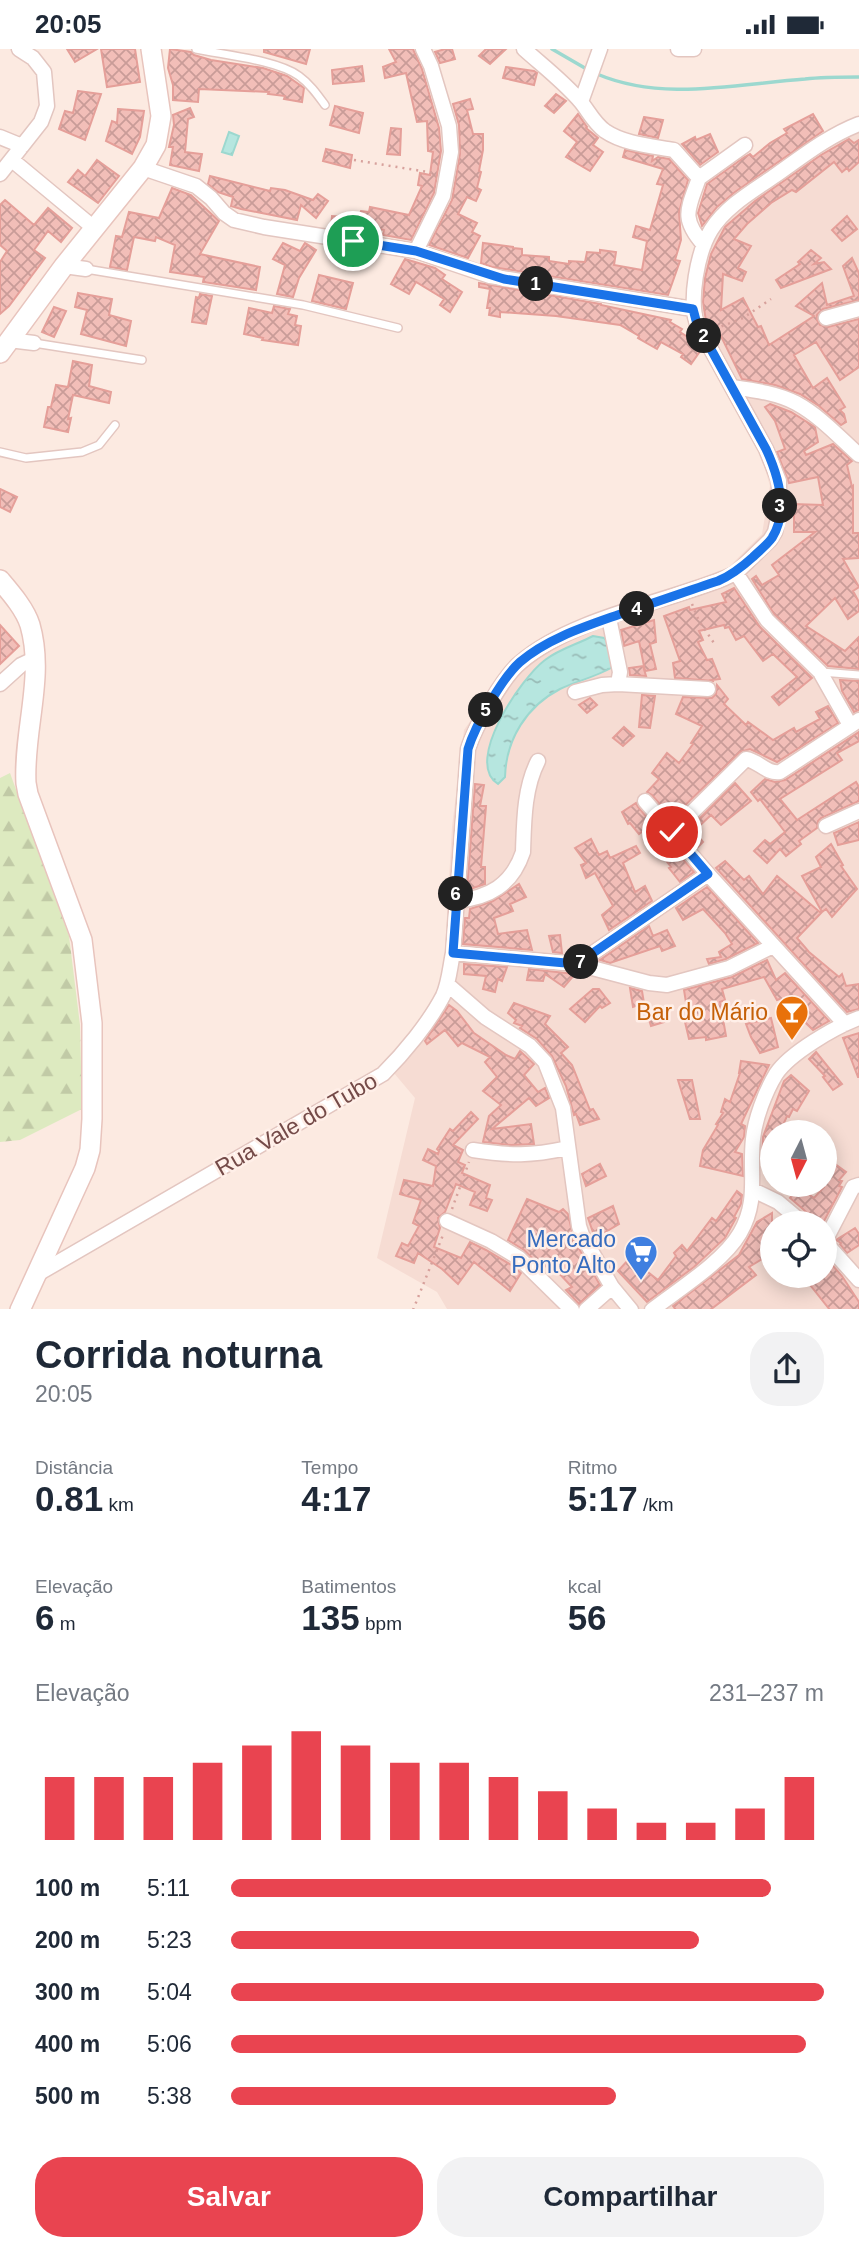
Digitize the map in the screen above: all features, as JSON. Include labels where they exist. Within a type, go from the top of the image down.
[{"type":"main road","points":[[5,346],[64,266],[143,168],[156,145],[161,127],[160,105],[151,49]]},
{"type":"main road","points":[[0,580],[30,623],[36,658],[26,783],[82,940],[92,1023],[90,1150],[85,1168],[20,1309]]},
{"type":"street","points":[[0,174],[45,114],[47,99],[44,72],[33,58],[19,49]]},
{"type":"street","points":[[416,251],[437,210],[451,162],[451,136],[431,66],[423,49]]},
{"type":"street","points":[[524,49],[583,96],[594,123],[606,132],[617,138],[674,150],[699,178]]},
{"type":"street","points":[[583,96],[600,49]]},
{"type":"street","points":[[678,49],[694,49]]},
{"type":"street","name":"Rua Vale do Tubo","points":[[36,1275],[383,1074],[412,1040],[438,1003],[447,984],[453,953],[468,749],[474,730],[488,706],[519,663],[547,643],[736,573],[771,540],[780,505],[776,471],[702,332],[693,309],[697,272],[704,244],[711,230],[731,206],[826,139],[856,128]]},
{"type":"street","points":[[0,137],[22,146]]},
{"type":"street","points":[[704,244],[691,230],[688,221],[690,204],[699,178],[745,145]]},
{"type":"street","points":[[12,160],[94,228]]},
{"type":"street","points":[[143,168],[196,186],[234,220],[416,251],[497,278],[693,309]]},
{"type":"street","points":[[64,266],[86,269]]},
{"type":"street","points":[[826,318],[859,309]]},
{"type":"street","points":[[5,346],[34,343]]},
{"type":"street","points":[[732,387],[795,402],[818,418],[859,455]]},
{"type":"street","points":[[672,832],[746,759],[769,771],[780,772],[854,722],[820,672],[767,620],[736,573]]},
{"type":"street","points":[[609,618],[620,672],[618,684]]},
{"type":"street","points":[[0,684],[21,665],[36,658]]},
{"type":"street","points":[[575,692],[618,684],[708,689]]},
{"type":"street","points":[[456,901],[477,899],[499,888],[520,862],[529,786],[538,761]]},
{"type":"street","points":[[645,801],[773,946],[852,1021],[785,1063],[776,1075],[762,1106],[753,1139],[753,1190],[741,1231],[728,1251],[653,1309]]},
{"type":"street","points":[[826,826],[859,811]]},
{"type":"street","points":[[577,964],[708,874]]},
{"type":"street","points":[[453,953],[577,964],[638,981],[667,985],[729,968],[773,946]]},
{"type":"street","points":[[447,984],[485,1017],[530,1046],[545,1062],[559,1094],[582,1235],[612,1287],[630,1309]]},
{"type":"street","points":[[473,1150],[510,1156],[540,1154],[568,1148]]},
{"type":"street","points":[[837,1218],[853,1187],[859,1185]]},
{"type":"street","points":[[753,1190],[778,1202],[789,1211]]},
{"type":"street","points":[[447,1221],[491,1241],[519,1258],[571,1309]]},
{"type":"street","points":[[837,1255],[859,1280]]},
{"type":"street","points":[[587,1309],[612,1287]]},
{"type":"lane","points":[[196,49],[280,66],[310,84],[325,105]]},
{"type":"lane","points":[[86,269],[303,305],[398,328]]},
{"type":"lane","points":[[34,343],[142,360]]},
{"type":"lane","points":[[0,452],[26,458],[82,452],[99,445],[115,425]]},
{"type":"lane","points":[[820,672],[859,675]]},
{"type":"path","points":[[354,160],[448,175]]},
{"type":"path","points":[[702,332],[722,328],[743,318],[771,299]]},
{"type":"path","points":[[686,592],[699,621],[716,646]]},
{"type":"shaded area","points":[[859,121],[859,1309],[447,1309],[437,1292],[377,1258],[415,1098],[388,1066],[443,986],[452,827],[464,730],[512,662],[719,577],[762,534],[770,486],[760,452],[709,354],[686,318],[702,236]]},
{"type":"green space","points":[[10,773],[69,936],[80,1025],[82,1109],[20,1140],[0,1142],[0,778]]},
{"type":"water","points":[[229,132],[239,136],[232,155],[222,152]]},
{"type":"water","points":[[593,636],[604,638],[612,648],[611,668],[560,689],[528,714],[514,737],[505,777],[498,784],[489,773],[487,758],[491,740],[511,701],[535,669],[550,656]]},
{"type":"building","points":[[67,49],[97,49],[75,62]]},
{"type":"building","points":[[101,49],[135,49],[140,82],[107,87]]},
{"type":"building","points":[[170,49],[191,52],[211,60],[263,68],[287,76],[304,88],[302,102],[284,99],[285,96],[268,94],[269,92],[199,89],[198,102],[173,100],[173,85],[168,68]]},
{"type":"building","points":[[264,49],[310,49],[306,64],[264,52]]},
{"type":"building","points":[[389,49],[413,49],[422,69],[439,128],[441,151],[434,193],[411,240],[383,235],[384,230],[365,226],[365,229],[342,224],[342,230],[331,228],[332,216],[359,218],[361,211],[369,212],[370,207],[409,215],[422,186],[418,185],[420,173],[430,175],[433,152],[428,151],[427,121],[417,122],[406,73],[385,78],[383,67],[396,62]]},
{"type":"building","points":[[452,49],[455,59],[440,63],[435,52]]},
{"type":"building","points":[[486,49],[506,49],[490,64],[479,56]]},
{"type":"building","points":[[362,66],[364,81],[333,84],[332,70]]},
{"type":"building","points":[[506,67],[534,71],[537,73],[534,85],[503,78]]},
{"type":"building","points":[[78,91],[101,94],[85,140],[59,129],[65,111],[73,113]]},
{"type":"building","points":[[556,94],[566,101],[554,113],[545,106]]},
{"type":"building","points":[[470,99],[473,109],[467,110],[473,134],[483,134],[483,150],[477,188],[481,190],[476,201],[467,197],[458,214],[477,223],[472,232],[480,236],[468,258],[429,245],[452,200],[460,154],[459,125],[453,104]]},
{"type":"building","points":[[335,106],[363,113],[359,133],[330,125]]},
{"type":"building","points":[[190,108],[194,117],[188,119],[185,152],[202,154],[199,171],[170,165],[173,115]]},
{"type":"building","points":[[118,109],[144,111],[140,137],[132,154],[106,141],[112,121],[117,123]]},
{"type":"building","points":[[578,114],[586,128],[598,138],[593,145],[603,152],[590,171],[566,157],[577,142],[564,131]]},
{"type":"building","points":[[813,114],[823,131],[735,192],[717,207],[702,226],[698,213],[707,184],[743,158],[750,154],[753,157],[787,133],[784,129]]},
{"type":"building","points":[[644,117],[663,120],[658,138],[639,134]]},
{"type":"building","points":[[391,128],[401,129],[400,155],[387,154]]},
{"type":"building","points":[[710,134],[718,152],[700,165],[682,144],[695,137],[696,140]]},
{"type":"building","points":[[849,139],[854,143],[859,140],[859,162],[849,171],[847,168],[842,172],[834,162],[796,192],[792,190],[771,203],[734,239],[751,246],[738,268],[746,272],[742,281],[723,274],[721,310],[743,298],[758,327],[761,326],[769,345],[814,316],[796,306],[822,283],[827,305],[854,296],[843,266],[852,258],[859,273],[859,300],[823,309],[817,315],[817,320],[820,325],[828,327],[859,319],[859,367],[840,380],[816,342],[794,355],[813,388],[827,378],[845,407],[840,410],[846,422],[841,425],[800,394],[775,385],[742,379],[717,328],[711,329],[706,321],[703,302],[711,254],[725,227],[755,201]]},
{"type":"building","points":[[326,149],[352,155],[350,168],[323,161]]},
{"type":"building","points":[[625,150],[653,156],[652,161],[658,157],[669,159],[688,180],[679,212],[681,240],[675,260],[680,261],[668,295],[481,263],[483,243],[522,249],[522,255],[549,257],[549,261],[569,264],[569,261],[585,262],[587,252],[616,252],[614,265],[642,270],[647,241],[633,237],[636,226],[650,230],[663,185],[657,184],[663,169],[623,157]]},
{"type":"building","points":[[97,160],[119,176],[98,203],[68,182],[78,170],[85,176]]},
{"type":"building","points":[[210,176],[270,191],[271,188],[285,190],[313,200],[318,194],[328,201],[316,218],[301,205],[297,220],[241,209],[231,206],[233,197],[218,192],[208,184]]},
{"type":"building","points":[[172,188],[191,195],[219,221],[200,254],[260,267],[256,290],[203,282],[204,277],[170,272],[175,245],[156,237],[155,241],[134,237],[127,270],[110,267],[116,236],[122,237],[129,212],[159,218]]},
{"type":"building","points":[[5,200],[34,225],[48,208],[72,228],[61,242],[48,231],[34,250],[45,258],[0,314],[0,262],[7,251],[0,245],[0,205]]},
{"type":"building","points":[[847,216],[857,229],[842,241],[832,230]]},
{"type":"building","points":[[283,243],[300,251],[305,243],[316,250],[299,278],[293,297],[277,294],[285,265],[273,259]]},
{"type":"building","points":[[811,250],[821,258],[814,264],[824,262],[831,269],[781,288],[776,280],[800,264],[798,262]]},
{"type":"building","points":[[405,259],[435,268],[445,275],[442,279],[462,292],[450,312],[440,305],[444,299],[416,282],[409,294],[391,284]]},
{"type":"building","points":[[319,275],[353,283],[346,309],[312,301]]},
{"type":"building","points":[[479,283],[601,304],[671,320],[670,322],[682,329],[680,332],[697,343],[701,350],[691,364],[681,357],[683,354],[661,342],[657,349],[620,325],[556,316],[500,312],[500,317],[489,315],[490,308],[487,308],[490,289],[479,287]]},
{"type":"building","points":[[78,293],[112,299],[109,315],[131,321],[126,346],[81,334],[87,310],[75,307]]},
{"type":"building","points":[[200,294],[212,296],[206,324],[192,322],[196,297],[199,298]]},
{"type":"building","points":[[274,306],[290,309],[288,314],[297,316],[295,325],[301,326],[298,345],[262,340],[263,338],[244,334],[249,308],[272,313]]},
{"type":"building","points":[[54,307],[66,311],[54,337],[42,332]]},
{"type":"building","points":[[73,361],[92,365],[89,386],[111,392],[109,403],[73,395],[68,432],[44,427],[56,385],[68,387]]},
{"type":"building","points":[[770,404],[791,412],[815,427],[818,442],[804,451],[806,455],[833,444],[852,461],[847,465],[853,486],[853,533],[859,533],[859,558],[843,559],[859,587],[853,591],[859,602],[859,611],[848,619],[835,598],[806,626],[845,651],[859,637],[859,669],[828,666],[774,614],[752,579],[756,576],[762,585],[779,575],[772,565],[815,532],[794,532],[794,504],[823,505],[818,477],[789,483],[777,452],[785,449],[775,421],[765,407]]},
{"type":"building","points":[[0,489],[17,497],[10,512],[0,507]]},
{"type":"building","points":[[734,588],[760,627],[812,678],[779,705],[772,697],[797,677],[773,654],[763,661],[744,636],[736,640],[729,627],[725,628],[724,625],[699,631],[703,640],[698,642],[707,660],[712,659],[720,679],[712,680],[714,681],[675,678],[673,663],[680,661],[664,616],[689,607],[690,610],[726,602],[722,594]]},
{"type":"building","points":[[654,620],[656,642],[650,644],[656,669],[645,671],[639,641],[624,646],[621,630]]},
{"type":"building","points":[[0,625],[19,646],[0,664]]},
{"type":"building","points":[[643,666],[646,676],[630,675],[629,668]]},
{"type":"building","points":[[840,680],[859,681],[859,710],[854,712],[842,691]]},
{"type":"building","points":[[717,685],[728,699],[724,704],[746,725],[748,722],[773,740],[794,728],[796,732],[820,719],[816,712],[828,706],[838,723],[777,762],[750,749],[740,752],[672,818],[647,792],[659,779],[652,773],[667,753],[679,763],[702,726],[676,714],[683,697],[712,698],[716,694]]},
{"type":"building","points":[[642,695],[655,696],[650,728],[639,727]]},
{"type":"building","points":[[590,698],[597,705],[587,713],[579,705]]},
{"type":"building","points":[[624,727],[634,736],[623,746],[613,738]]},
{"type":"building","points":[[859,732],[859,741],[837,753],[842,760],[780,799],[797,820],[856,782],[859,787],[859,801],[821,818],[817,828],[799,841],[801,844],[786,856],[780,849],[767,863],[754,851],[765,840],[770,844],[785,832],[760,799],[758,801],[751,792],[765,779],[775,782],[785,780]]},
{"type":"building","points":[[735,783],[751,801],[721,825],[711,815],[694,831],[703,842],[698,847],[685,833]]},
{"type":"building","points":[[475,784],[484,785],[480,806],[486,806],[481,867],[485,867],[485,884],[467,890]]},
{"type":"building","points":[[636,803],[694,872],[680,882],[643,831],[639,834],[628,824],[622,812]]},
{"type":"building","points":[[859,822],[859,840],[838,845],[834,833]]},
{"type":"building","points":[[591,839],[599,855],[607,851],[610,858],[636,846],[640,853],[623,863],[635,892],[645,886],[652,901],[609,930],[602,915],[613,906],[595,873],[586,878],[581,865],[586,863],[575,848]]},
{"type":"building","points":[[831,844],[843,865],[841,866],[857,889],[832,917],[826,909],[822,912],[802,876],[821,867],[816,857]]},
{"type":"building","points":[[725,861],[744,880],[749,876],[763,894],[777,876],[821,913],[797,938],[839,977],[842,974],[846,986],[859,984],[859,1009],[847,1012],[716,868]]},
{"type":"building","points":[[519,884],[526,897],[510,904],[513,911],[494,918],[498,934],[527,930],[532,950],[463,944],[465,918],[469,918],[470,909],[493,901]]},
{"type":"building","points":[[707,887],[758,943],[726,959],[709,964],[707,959],[721,957],[719,952],[732,944],[703,909],[683,920],[676,908]]},
{"type":"building","points":[[649,926],[653,936],[667,930],[675,946],[662,951],[660,946],[610,963],[600,960]]},
{"type":"building","points":[[560,935],[562,953],[553,952],[549,936]]},
{"type":"building","points":[[767,960],[776,980],[785,973],[829,1021],[813,1030],[780,999],[777,1000],[764,977],[722,989],[725,1000],[720,1002],[726,1036],[706,1040],[706,1037],[689,1039],[685,1022],[689,1021],[684,990],[732,977]]},
{"type":"building","points":[[464,964],[507,967],[502,981],[498,979],[495,992],[483,989],[486,976],[464,974]]},
{"type":"building","points":[[529,969],[575,974],[564,987],[545,974],[543,981],[527,980]]},
{"type":"building","points":[[630,988],[642,991],[644,1003],[633,1007]]},
{"type":"building","points":[[593,989],[599,989],[610,1003],[602,1008],[600,1006],[585,1022],[570,1009]]},
{"type":"building","points":[[514,1003],[550,1016],[545,1024],[568,1047],[561,1053],[572,1065],[590,1110],[593,1109],[599,1119],[580,1125],[552,1056],[537,1039],[520,1028],[522,1026],[514,1023],[516,1020],[508,1013]]},
{"type":"building","points":[[449,1005],[474,1033],[515,1059],[520,1051],[534,1064],[524,1075],[538,1092],[545,1088],[549,1098],[536,1106],[529,1098],[492,1129],[531,1124],[534,1144],[483,1142],[489,1116],[501,1105],[483,1091],[497,1077],[485,1062],[490,1057],[462,1043],[458,1046],[445,1030],[427,1044],[425,1041]]},
{"type":"building","points":[[660,1007],[664,1022],[651,1026],[646,1010]]},
{"type":"building","points":[[771,1018],[778,1047],[760,1053],[746,1024]]},
{"type":"building","points":[[859,1033],[859,1077],[858,1077],[843,1038]]},
{"type":"building","points":[[816,1052],[842,1084],[833,1090],[823,1077],[825,1076],[809,1059]]},
{"type":"building","points":[[741,1061],[769,1065],[741,1124],[745,1126],[744,1137],[735,1152],[742,1154],[743,1176],[700,1166],[703,1150],[723,1113],[721,1112],[725,1099],[730,1102],[740,1073]]},
{"type":"building","points":[[791,1075],[809,1091],[797,1111],[793,1109],[785,1120],[769,1120],[784,1081]]},
{"type":"building","points":[[678,1080],[692,1080],[700,1119],[690,1119]]},
{"type":"building","points":[[471,1112],[478,1119],[453,1145],[463,1150],[458,1162],[465,1165],[462,1173],[490,1185],[486,1198],[492,1200],[487,1211],[470,1205],[475,1192],[456,1184],[445,1212],[438,1218],[440,1228],[434,1247],[461,1258],[470,1242],[486,1250],[521,1273],[510,1291],[474,1262],[458,1284],[418,1253],[414,1263],[396,1256],[402,1243],[408,1246],[419,1226],[413,1223],[421,1200],[400,1194],[404,1180],[433,1186],[436,1166],[423,1160],[428,1149],[438,1154],[437,1149],[450,1129],[453,1131]]},
{"type":"building","points":[[600,1164],[606,1176],[586,1186],[582,1174]]},
{"type":"building","points":[[837,1165],[846,1172],[839,1180],[842,1181],[839,1186],[842,1187],[837,1196]]},
{"type":"building","points":[[737,1191],[742,1195],[741,1204],[725,1238],[694,1267],[647,1302],[618,1271],[629,1259],[640,1273],[644,1269],[658,1280],[676,1256],[674,1253],[682,1245],[687,1251],[712,1218],[716,1221]]},
{"type":"building","points":[[813,1197],[837,1197],[829,1211],[805,1211],[790,1198]]},
{"type":"building","points":[[527,1199],[559,1212],[563,1209],[568,1214],[574,1240],[600,1285],[579,1304],[566,1290],[572,1287],[553,1267],[550,1270],[540,1261],[538,1264],[524,1250],[508,1240]]},
{"type":"building","points":[[613,1206],[619,1224],[595,1238],[588,1218]]},
{"type":"building","points":[[760,1220],[760,1260],[749,1267],[756,1275],[711,1309],[675,1309],[673,1306],[739,1255]]},
{"type":"building","points":[[855,1228],[859,1234],[859,1245],[847,1253],[837,1239]]},
{"type":"building","points":[[837,1270],[859,1302],[859,1309],[829,1309],[813,1288],[837,1288]]},
{"type":"waterway","points":[[552,49],[590,71]]},
{"type":"waterway","points":[[597,74],[622,82],[674,89],[859,77]]},
{"type":"place","name":"Bar do Mário","points":[[792,1042]]},
{"type":"place","name":"Mercado Ponto Alto","points":[[641,1282]]},
{"type":"route","points":[[353,241],[416,251],[504,279],[693,309],[697,324],[776,471],[780,505],[775,532],[771,540],[736,573],[547,643],[516,666],[474,730],[468,749],[453,953],[577,964],[708,874],[672,832]]}]
